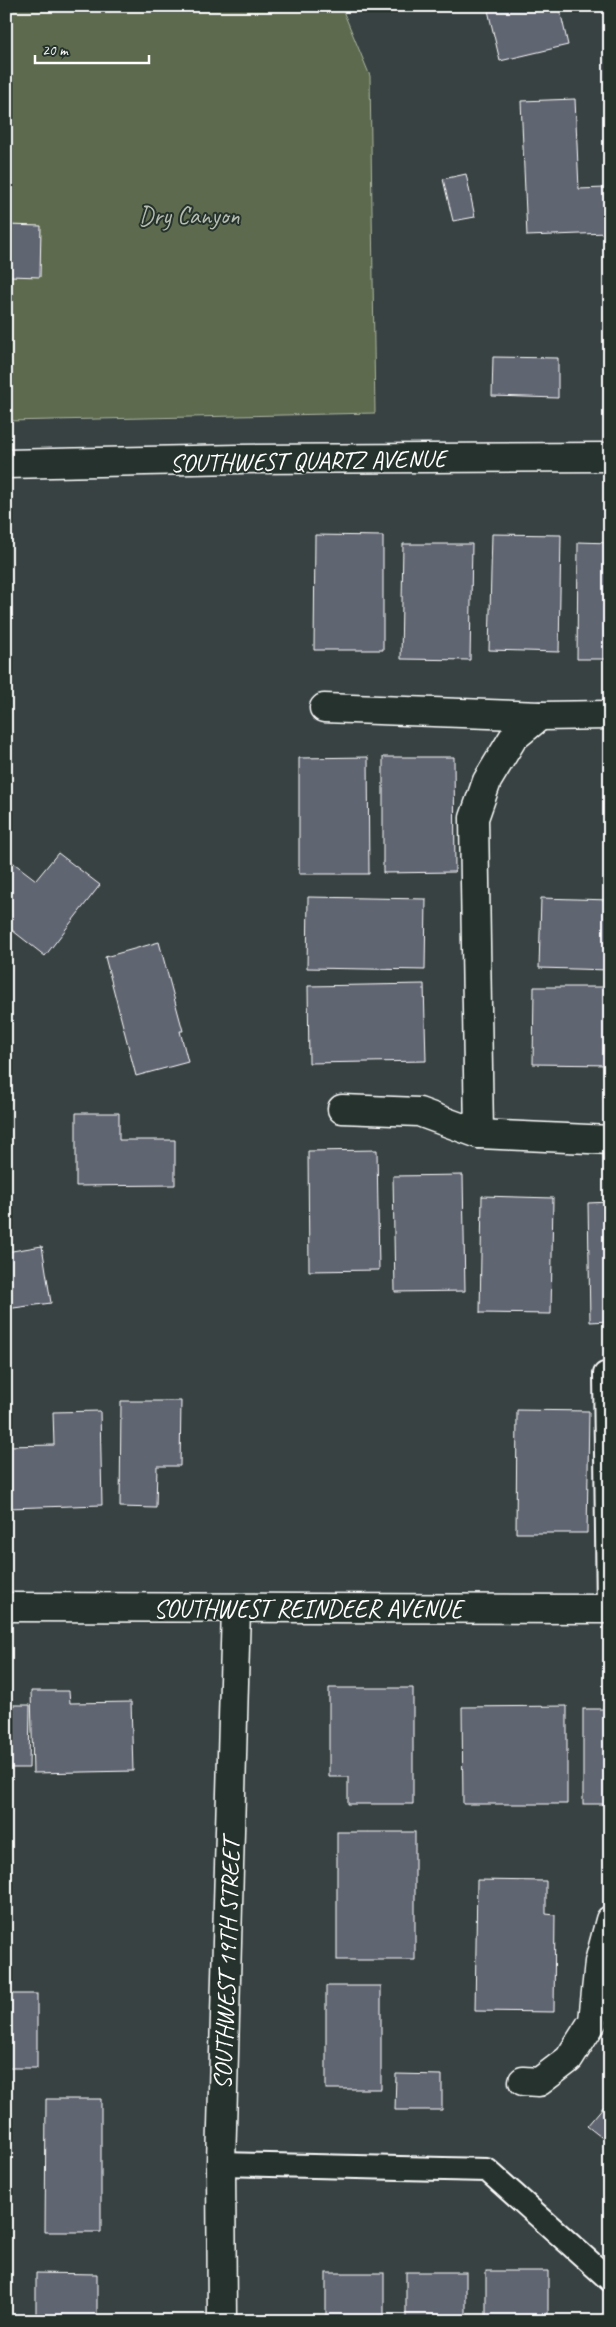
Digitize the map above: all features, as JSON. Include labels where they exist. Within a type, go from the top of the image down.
[{"type":"street","name":"SOUTHWEST QUARTZ AVENUE","points":[[6,464],[248,459],[610,457]]},
{"type":"street","points":[[324,708],[540,716],[610,715]]},
{"type":"street","points":[[479,1134],[474,818],[487,780],[513,738],[540,716]]},
{"type":"street","points":[[342,1108],[419,1112],[479,1134],[610,1140]]},
{"type":"street","name":"SOUTHWEST REINDEER AVENUE","points":[[6,1607],[609,1609]]},
{"type":"street","name":"SOUTHWEST 19TH STREET","points":[[222,2321],[221,2164],[236,1608]]},
{"type":"street","points":[[523,2081],[539,2082],[569,2059],[593,2021],[599,1962],[610,1920]]},
{"type":"lane","points":[[605,1374],[609,1609]]},
{"type":"lane","points":[[221,2164],[488,2170],[610,2280]]},
{"type":"green space","name":"Dry Canyon","points":[[6,6],[341,6],[370,76],[375,413],[6,421]]},
{"type":"building","points":[[487,6],[559,6],[568,45],[500,61]]},
{"type":"building","points":[[575,99],[579,189],[605,188],[607,233],[527,236],[521,101]]},
{"type":"building","points":[[466,174],[475,217],[453,221],[443,179]]},
{"type":"building","points":[[6,225],[41,226],[40,277],[10,276],[10,267],[6,267]]},
{"type":"building","points":[[493,357],[558,358],[558,398],[492,396]]},
{"type":"building","points":[[492,534],[561,535],[559,652],[489,650]]},
{"type":"building","points":[[315,535],[383,536],[383,650],[314,650]]},
{"type":"building","points":[[578,542],[610,543],[610,659],[577,659]]},
{"type":"building","points":[[403,544],[472,544],[470,660],[401,659]]},
{"type":"building","points":[[368,757],[369,874],[299,874],[299,758]]},
{"type":"building","points":[[383,757],[454,757],[455,872],[383,873]]},
{"type":"building","points":[[58,853],[100,885],[45,956],[8,927],[6,930],[6,859],[36,880]]},
{"type":"building","points":[[308,897],[426,899],[425,970],[307,968]]},
{"type":"building","points":[[541,898],[610,900],[610,970],[539,968]]},
{"type":"building","points":[[159,942],[183,1031],[180,1031],[188,1062],[136,1076],[105,957]]},
{"type":"building","points":[[424,984],[426,1061],[309,1063],[308,986]]},
{"type":"building","points":[[534,987],[610,987],[610,1065],[533,1064]]},
{"type":"building","points":[[76,1113],[119,1113],[119,1140],[175,1140],[175,1185],[76,1186]]},
{"type":"building","points":[[377,1150],[379,1270],[309,1271],[308,1151]]},
{"type":"building","points":[[463,1175],[465,1291],[395,1292],[393,1176]]},
{"type":"building","points":[[482,1196],[553,1198],[551,1314],[480,1313]]},
{"type":"building","points":[[610,1202],[610,1321],[590,1322],[588,1203]]},
{"type":"building","points":[[42,1246],[51,1303],[6,1309],[6,1252]]},
{"type":"building","points":[[121,1401],[181,1401],[180,1466],[157,1466],[156,1508],[120,1507]]},
{"type":"building","points":[[517,1410],[589,1411],[587,1533],[516,1533]]},
{"type":"building","points":[[100,1411],[102,1505],[8,1508],[6,1446],[54,1445],[53,1412]]},
{"type":"building","points":[[329,1688],[413,1688],[413,1804],[348,1804],[348,1777],[329,1777]]},
{"type":"building","points":[[31,1691],[69,1691],[70,1703],[131,1702],[133,1771],[33,1773]]},
{"type":"building","points":[[6,1705],[30,1705],[29,1768],[6,1768]]},
{"type":"building","points":[[567,1706],[567,1804],[463,1804],[462,1707]]},
{"type":"building","points":[[583,1709],[610,1709],[610,1804],[583,1804]]},
{"type":"building","points":[[337,1832],[415,1832],[415,1960],[337,1960]]},
{"type":"building","points":[[477,1880],[546,1881],[546,1914],[555,1915],[554,2012],[475,2011]]},
{"type":"building","points":[[326,1986],[381,1986],[381,2089],[326,2089]]},
{"type":"building","points":[[6,1994],[37,1994],[37,2068],[6,2068]]},
{"type":"building","points":[[396,2074],[442,2075],[442,2110],[395,2110]]},
{"type":"building","points":[[46,2099],[101,2099],[101,2232],[45,2232]]},
{"type":"building","points":[[610,2099],[610,2144],[587,2126]]},
{"type":"building","points":[[486,2271],[548,2271],[548,2321],[486,2321]]},
{"type":"building","points":[[406,2272],[466,2272],[466,2321],[406,2321]]},
{"type":"building","points":[[36,2273],[97,2274],[97,2321],[36,2321]]},
{"type":"building","points":[[326,2273],[384,2273],[384,2321],[326,2321]]}]
